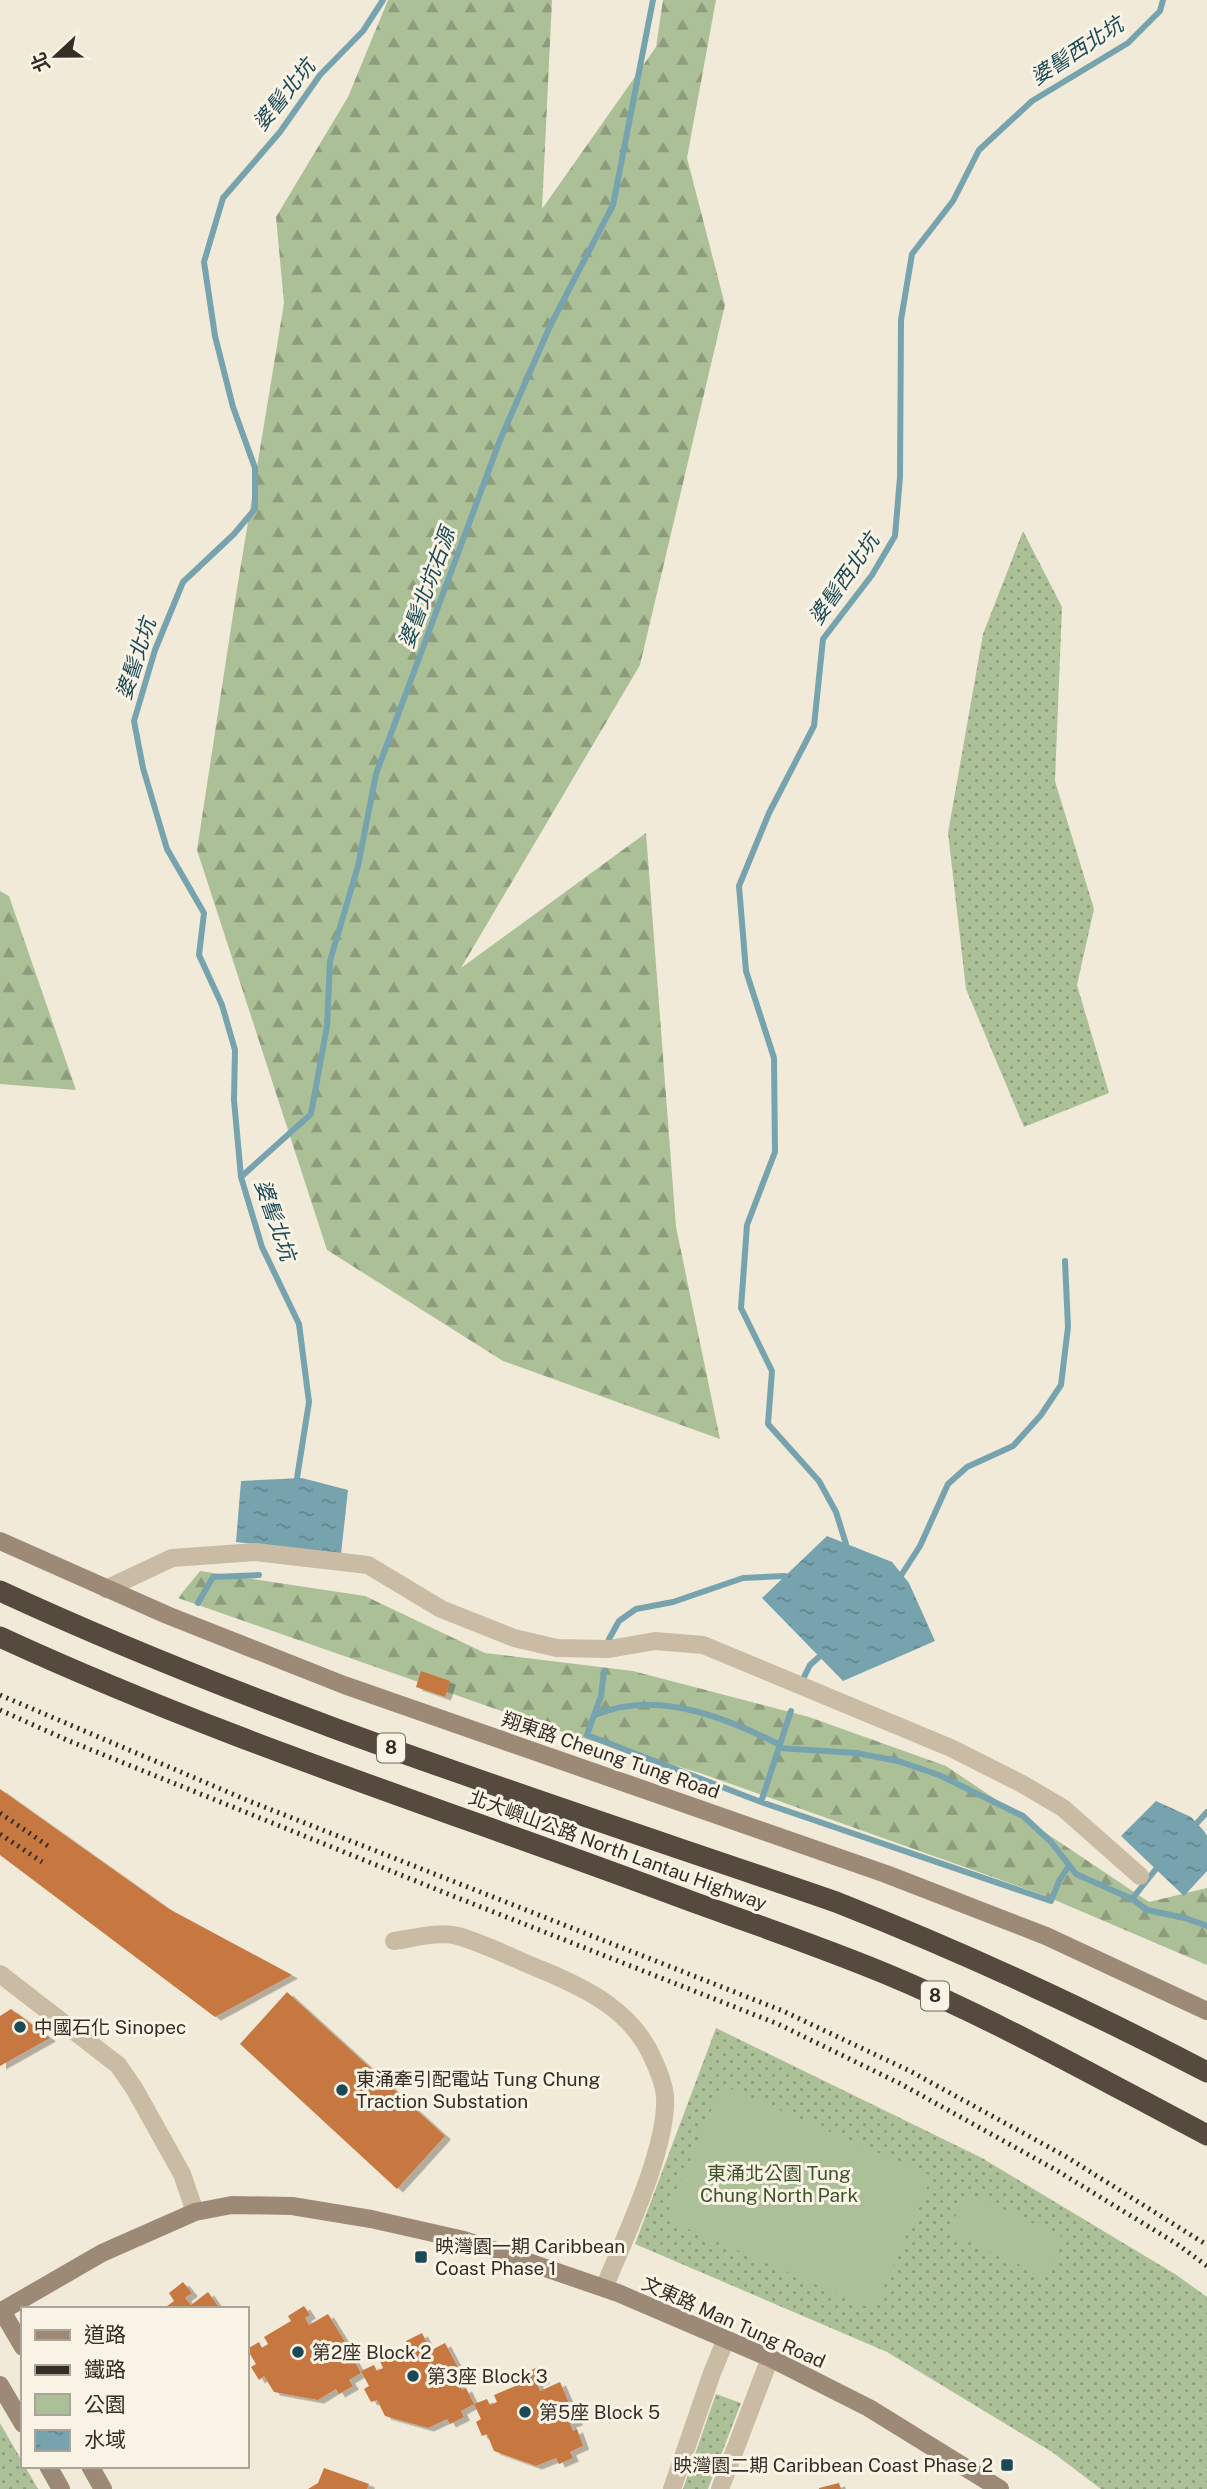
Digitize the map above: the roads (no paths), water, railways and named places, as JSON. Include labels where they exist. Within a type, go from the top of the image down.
[{"type":"highway","name":"北大嶼山公路 North Lantau Highway","points":[[0,1591],[187,1671],[329,1727],[836,1902],[907,1930],[1038,1987],[1207,2072]]},
{"type":"highway","name":"北大嶼山公路 North Lantau Highway","points":[[0,1637],[150,1702],[249,1741],[598,1865],[886,1974],[956,2005],[1111,2082],[1207,2135]]},
{"type":"main road","name":"翔東路 Cheung Tung Road","points":[[0,1541],[106,1589],[345,1685],[886,1874],[1046,1937],[1207,2011]]},
{"type":"main road","name":"文東路 Man Tung Road","points":[[1,2311],[102,2253],[195,2212],[232,2205],[292,2206],[371,2219],[464,2240],[604,2288],[726,2339],[869,2408],[1000,2489]]},
{"type":"main road","points":[[1,2311],[21,2344]]},
{"type":"main road","points":[[0,2385],[21,2421]]},
{"type":"main road","points":[[49,2468],[61,2489]]},
{"type":"main road","points":[[91,2468],[103,2489]]},
{"type":"street","points":[[106,1589],[172,1558],[255,1552],[368,1565],[441,1609],[514,1638],[557,1648],[609,1649],[655,1641],[703,1645],[951,1748],[1024,1785],[1063,1808],[1140,1876]]},
{"type":"street","points":[[394,1941],[432,1935],[456,1936],[579,1985],[628,2020],[647,2042],[660,2074],[665,2096],[663,2127],[632,2220],[604,2288]]},
{"type":"street","points":[[3,1978],[118,2065],[134,2088],[182,2174],[195,2212]]},
{"type":"street","points":[[672,2489],[726,2339]]},
{"type":"street","points":[[720,2489],[770,2358]]},
{"type":"water","points":[[302,1478],[348,1490],[341,1554],[236,1542],[241,1481]]},
{"type":"water","points":[[827,1536],[892,1562],[909,1583],[935,1641],[843,1681],[762,1598]]},
{"type":"water","points":[[1156,1801],[1191,1817],[1207,1836],[1207,1871],[1184,1896],[1121,1836]]},
{"type":"waterway","name":"婆髻北坑","points":[[297,1478],[309,1402],[299,1324],[262,1247],[241,1177],[234,1100],[235,1050],[222,1005],[199,955],[204,913],[167,849],[143,768],[134,721],[155,650],[183,582],[234,534],[255,509],[255,468],[233,407],[215,336],[204,262],[223,198],[280,132],[320,75],[363,31],[383,0]]},
{"type":"waterway","name":"婆髻北坑右源","points":[[241,1177],[311,1114],[327,1026],[330,961],[358,866],[376,774],[500,440],[551,324],[613,205],[653,0]]},
{"type":"waterway","name":"婆髻西北坑","points":[[846,1544],[836,1512],[819,1481],[768,1424],[772,1371],[741,1308],[747,1225],[775,1152],[774,1058],[746,971],[739,886],[769,813],[814,726],[823,639],[872,575],[895,536],[900,477],[901,320],[912,254],[953,201],[979,150],[1032,101],[1128,43],[1160,11],[1163,0]]},
{"type":"waterway","points":[[902,1574],[920,1546],[948,1484],[967,1467],[1013,1446],[1041,1415],[1061,1385],[1068,1327],[1065,1261]]},
{"type":"waterway","points":[[198,1603],[213,1577],[259,1575]]},
{"type":"waterway","points":[[609,1639],[619,1621],[636,1609],[673,1602],[743,1578],[785,1576]]},
{"type":"waterway","points":[[803,1679],[810,1665],[819,1657]]},
{"type":"waterway","points":[[604,1671],[601,1696],[587,1735],[761,1802],[1051,1901],[1068,1867]]},
{"type":"waterway","points":[[595,1715],[641,1705],[665,1706],[713,1716],[780,1745]]},
{"type":"waterway","points":[[761,1802],[791,1711]]},
{"type":"waterway","points":[[779,1748],[856,1753],[898,1761],[939,1775],[1023,1816],[1051,1842],[1076,1874],[1132,1899],[1147,1910],[1207,1926]]},
{"type":"waterway","points":[[1197,1823],[1207,1812]]},
{"type":"waterway","points":[[1132,1899],[1156,1869]]},
{"type":"railway","points":[[0,1695],[249,1801],[783,2011],[910,2071],[1065,2156],[1207,2245]]},
{"type":"railway","points":[[0,1710],[67,1740],[448,1894],[778,2024],[901,2084],[1056,2170],[1177,2244],[1207,2266]]},
{"type":"railway","points":[[0,1813],[51,1848]]},
{"type":"railway","points":[[0,1834],[42,1862]]},
{"type":"place","name":"中國石化 Sinopec","points":[[20,2027]]},
{"type":"place","name":"東涌牽引配電站 Tung Chung Traction Substation","points":[[342,2090]]},
{"type":"place","name":"映灣園一期 Caribbean Coast Phase 1","points":[[421,2257]]},
{"type":"place","name":"第2座 Block 2","points":[[298,2352]]},
{"type":"place","name":"第3座 Block 3","points":[[413,2376]]},
{"type":"place","name":"第5座 Block 5","points":[[525,2412]]},
{"type":"place","name":"映灣園二期 Caribbean Coast Phase 2","points":[[1007,2465]]},
{"type":"park label","name":"東涌北公園 Tung Chung North Park","points":[[779,2184]]}]
